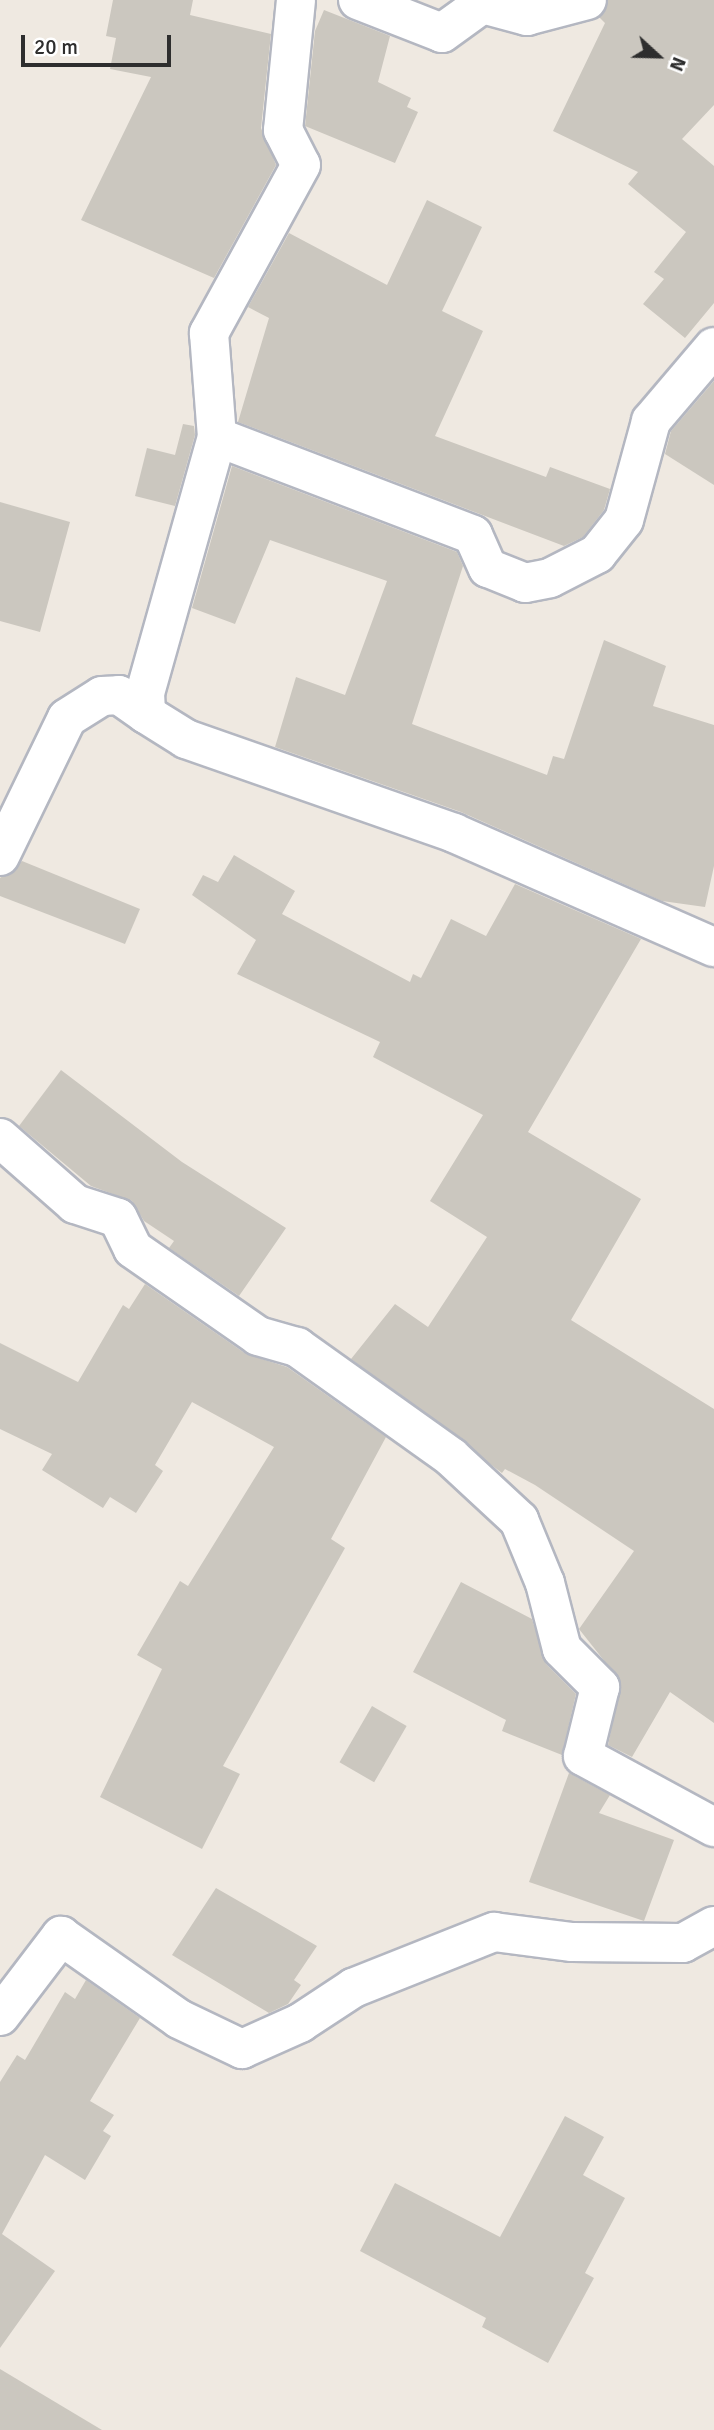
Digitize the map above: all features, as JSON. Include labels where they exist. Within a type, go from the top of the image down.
[{"type":"street","points":[[146,714],[145,693],[217,437],[209,334],[301,165],[282,130],[296,0]]},
{"type":"street","points":[[358,0],[442,33],[482,4],[527,16],[587,0]]},
{"type":"street","points":[[217,437],[472,536],[488,568],[525,583],[550,578],[597,554],[624,520],[651,421],[714,347]]},
{"type":"street","points":[[0,856],[67,718],[102,696],[119,695],[186,739],[454,833],[714,947]]},
{"type":"street","points":[[0,1138],[75,1204],[118,1218],[133,1249],[258,1336],[297,1347],[451,1457],[519,1520],[545,1583],[562,1649],[600,1687],[583,1756],[714,1827]]},
{"type":"street","points":[[0,2015],[61,1936],[179,2018],[242,2049],[300,2023],[353,1988],[494,1933],[572,1942],[683,1943],[714,1926]]},
{"type":"building","points":[[113,0],[193,0],[190,15],[271,34],[261,128],[276,165],[214,278],[81,220],[151,77],[110,69],[116,38],[106,36]]},
{"type":"building","points":[[608,0],[714,0],[714,105],[682,139],[714,166],[714,303],[685,338],[643,304],[664,279],[654,272],[686,232],[628,184],[638,172],[553,131],[605,23],[599,17]]},
{"type":"building","points":[[324,10],[390,36],[378,82],[411,98],[407,107],[418,112],[395,163],[305,126],[315,31]]},
{"type":"building","points":[[427,200],[482,227],[442,311],[483,331],[435,436],[546,477],[550,467],[610,489],[604,510],[583,537],[564,546],[238,422],[269,318],[248,307],[289,233],[387,285]]},
{"type":"building","points":[[714,381],[714,485],[665,454],[671,431]]},
{"type":"building","points":[[183,424],[194,426],[195,435],[175,506],[135,496],[147,448],[175,455]]},
{"type":"building","points":[[232,466],[457,552],[463,566],[412,724],[547,775],[553,756],[564,759],[604,640],[666,666],[653,706],[714,725],[714,866],[705,907],[662,901],[461,812],[275,747],[296,677],[345,695],[387,581],[270,540],[235,624],[192,608]]},
{"type":"building","points":[[0,502],[70,522],[40,632],[0,621]]},
{"type":"building","points":[[234,855],[295,891],[282,914],[410,982],[413,974],[421,978],[451,919],[486,936],[515,884],[641,939],[528,1132],[641,1199],[571,1320],[714,1409],[714,1723],[670,1692],[632,1757],[608,1745],[621,1682],[579,1629],[634,1551],[535,1485],[505,1469],[502,1473],[351,1359],[395,1304],[428,1327],[487,1237],[430,1201],[483,1115],[373,1057],[380,1042],[237,974],[256,940],[192,895],[203,875],[218,882]]},
{"type":"building","points":[[22,861],[140,909],[125,944],[0,896],[0,878]]},
{"type":"building","points":[[61,1070],[182,1162],[286,1228],[239,1296],[169,1248],[174,1241],[144,1221],[132,1201],[91,1186],[19,1126]]},
{"type":"building","points":[[145,1284],[246,1354],[287,1367],[386,1437],[331,1539],[345,1548],[223,1766],[240,1774],[202,1849],[100,1797],[162,1669],[137,1655],[180,1581],[188,1586],[274,1447],[192,1402],[155,1465],[163,1471],[136,1513],[110,1497],[103,1508],[42,1470],[52,1454],[0,1429],[0,1343],[78,1382],[123,1305],[129,1309]]},
{"type":"building","points":[[461,1582],[532,1619],[546,1664],[576,1694],[562,1755],[502,1731],[506,1720],[413,1672]]},
{"type":"building","points":[[372,1706],[407,1726],[374,1782],[340,1762]]},
{"type":"building","points":[[569,1773],[610,1795],[599,1813],[674,1840],[644,1921],[529,1882]]},
{"type":"building","points":[[216,1888],[317,1946],[294,1980],[301,1985],[288,2004],[269,2013],[172,1955]]},
{"type":"building","points":[[86,1980],[140,2018],[90,2101],[114,2115],[103,2131],[111,2136],[85,2180],[45,2155],[2,2234],[55,2271],[0,2348],[0,2082],[17,2055],[25,2060],[65,1992],[75,1999]]},
{"type":"building","points":[[565,2116],[604,2137],[583,2175],[625,2198],[585,2273],[594,2278],[548,2363],[482,2327],[486,2318],[360,2251],[395,2183],[500,2237]]},
{"type":"building","points":[[0,2369],[102,2430],[0,2430]]}]
